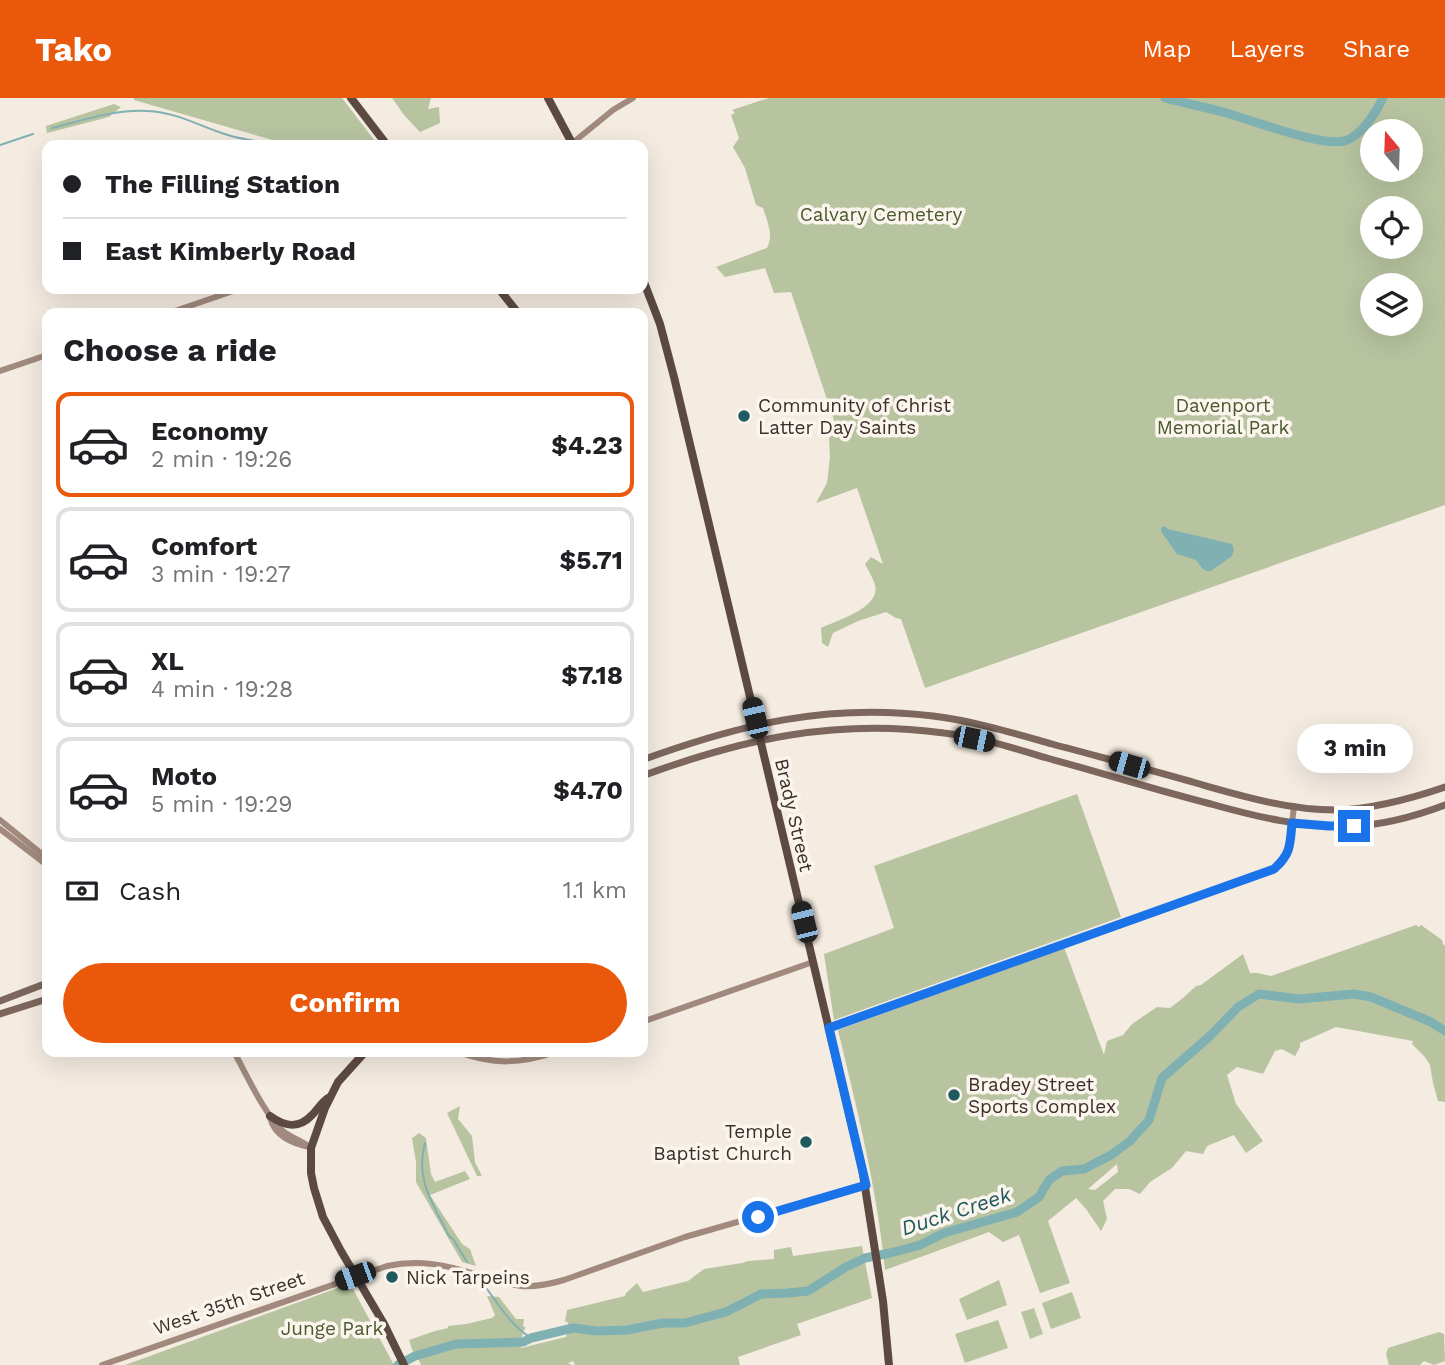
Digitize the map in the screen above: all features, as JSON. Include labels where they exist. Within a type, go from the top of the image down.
[{"type":"highway","points":[[351,98],[383,140]]},
{"type":"highway","points":[[548,98],[569,140]]},
{"type":"highway","name":"Brady Street","points":[[648,292],[672,368],[866,1185],[887,1332],[889,1365]]},
{"type":"highway","points":[[503,294],[514,308]]},
{"type":"highway","points":[[360,1057],[338,1082],[325,1108],[311,1148],[311,1173],[318,1204],[334,1238],[384,1324],[404,1365]]},
{"type":"highway","points":[[270,1116],[288,1126],[305,1121],[331,1096]]},
{"type":"main road","points":[[648,758],[757,724],[835,713],[883,712],[934,716],[998,729],[1272,804],[1320,809],[1359,808],[1403,800],[1445,787]]},
{"type":"main road","points":[[648,774],[726,748],[760,740],[860,728],[906,729],[947,733],[1007,746],[1242,813],[1292,823],[1354,826],[1412,816],[1445,805]]},
{"type":"main road","points":[[0,1001],[42,985]]},
{"type":"main road","points":[[0,1014],[42,1001]]},
{"type":"street","points":[[577,140],[613,110],[633,98]]},
{"type":"street","points":[[184,308],[224,294]]},
{"type":"street","points":[[0,372],[42,357]]},
{"type":"street","points":[[829,1028],[1274,869],[1282,863],[1289,851],[1294,806]]},
{"type":"street","points":[[0,820],[42,857]]},
{"type":"street","points":[[0,830],[42,858]]},
{"type":"street","points":[[648,1020],[813,962]]},
{"type":"street","points":[[237,1057],[270,1116],[271,1123],[281,1135],[311,1148]]},
{"type":"street","points":[[473,1057],[499,1062],[539,1057]]},
{"type":"street","name":"West 35th Street","points":[[102,1365],[394,1264],[428,1262],[509,1284],[553,1283],[685,1237],[866,1185]]},
{"type":"green space","points":[[342,98],[374,140],[273,140],[134,100]]},
{"type":"green space","points":[[392,98],[431,98],[428,109],[439,107],[440,123],[420,132]]},
{"type":"green space","points":[[769,98],[1445,98],[1445,505],[925,688],[901,619],[886,612],[833,633],[828,647],[822,643],[821,628],[865,607],[875,593],[875,585],[865,564],[871,557],[883,564],[857,488],[816,503],[827,483],[829,438],[837,429],[791,292],[774,293],[765,268],[725,277],[716,267],[767,248],[770,238],[763,208],[756,205],[745,168],[733,147],[739,138],[731,115],[735,113],[732,110]]},
{"type":"green space","points":[[114,104],[121,107],[109,117],[47,133],[46,126]]},
{"type":"green space","points":[[1077,794],[1121,917],[834,1020],[824,954],[894,928],[874,866]]},
{"type":"green space","points":[[1416,925],[1421,925],[1442,940],[1445,946],[1445,1102],[1438,1101],[1430,1065],[1412,1044],[1413,1041],[1336,1027],[1300,1043],[1295,1056],[1282,1049],[1275,1051],[1263,1074],[1237,1067],[1227,1075],[1236,1104],[1263,1141],[1246,1153],[1234,1135],[1207,1146],[1203,1154],[1186,1151],[1172,1168],[1150,1182],[1140,1194],[1129,1189],[1115,1189],[1103,1201],[1107,1219],[1101,1231],[1076,1198],[1048,1221],[1070,1283],[1040,1293],[1019,1235],[1003,1242],[989,1232],[885,1270],[872,1179],[838,1030],[1064,947],[1104,1055],[1107,1041],[1123,1035],[1132,1024],[1157,1007],[1170,1008],[1196,986],[1243,954],[1250,973],[1271,976]],"holes":[[[1117,1164],[1118,1172],[1095,1190],[1088,1189]]]},
{"type":"green space","points":[[460,1106],[458,1119],[472,1136],[475,1162],[482,1176],[477,1176],[447,1113]]},
{"type":"green space","points":[[419,1133],[426,1138],[431,1174],[435,1182],[465,1171],[470,1179],[430,1195],[462,1244],[470,1249],[476,1266],[462,1262],[416,1182],[412,1138]]},
{"type":"green space","points":[[862,1246],[872,1298],[797,1324],[801,1335],[738,1357],[740,1365],[575,1365],[573,1361],[568,1363],[572,1365],[421,1365],[409,1340],[448,1326],[492,1318],[495,1315],[487,1296],[499,1297],[516,1319],[524,1319],[523,1326],[526,1328],[523,1331],[521,1348],[566,1337],[567,1310],[625,1296],[637,1283],[643,1292],[688,1281],[704,1269],[774,1259],[774,1250],[791,1247],[793,1256]]},
{"type":"green space","points":[[999,1280],[1007,1305],[967,1320],[959,1299]]},
{"type":"green space","name":"Junge Park","points":[[346,1285],[353,1289],[394,1365],[125,1365]]},
{"type":"green space","points":[[1072,1292],[1081,1318],[1051,1329],[1042,1303]]},
{"type":"green space","points":[[1034,1308],[1043,1334],[1030,1339],[1021,1312]]},
{"type":"green space","points":[[998,1320],[1008,1348],[965,1363],[955,1334]]},
{"type":"green space","points":[[1439,1332],[1444,1334],[1445,1361],[1434,1365],[1424,1361],[1420,1365],[1389,1365],[1386,1354],[1388,1348]]},
{"type":"water","points":[[1164,526],[1232,544],[1232,556],[1211,571],[1206,571],[1196,560],[1177,554],[1161,531]]},
{"type":"waterway","points":[[1165,98],[1333,142],[1344,141],[1356,135],[1372,117],[1383,98]]},
{"type":"waterway","points":[[52,128],[112,113],[148,111],[180,117],[231,136],[252,140]]},
{"type":"waterway","points":[[0,145],[33,134]]},
{"type":"waterway","name":"Duck Creek","points":[[398,1365],[415,1356],[456,1344],[523,1342],[573,1328],[597,1331],[627,1330],[663,1323],[685,1323],[726,1312],[761,1294],[808,1291],[865,1258],[920,1245],[944,1233],[1017,1212],[1039,1197],[1049,1180],[1062,1171],[1084,1169],[1130,1141],[1149,1120],[1162,1078],[1238,1007],[1259,994],[1299,999],[1354,994],[1371,997],[1431,1022],[1445,1031]]},
{"type":"waterway","points":[[425,1143],[422,1169],[427,1191],[449,1236],[467,1262]]},
{"type":"waterway","points":[[487,1289],[512,1322],[531,1338]]},
{"type":"place","name":"Community of Christ Latter Day Saints","points":[[744,416]]},
{"type":"place","name":"Bradey Street Sports Complex","points":[[954,1095]]},
{"type":"place","name":"Temple Baptist Church","points":[[806,1142]]},
{"type":"place","name":"Nick Tarpeins","points":[[392,1277]]},
{"type":"route","points":[[758,1217],[866,1185],[829,1028],[1274,869],[1282,863],[1289,851],[1292,823],[1354,826]]},
{"type":"park label","name":"Calvary Cemetery","points":[[881,214]]},
{"type":"park label","name":"Davenport Memorial Park","points":[[1223,416]]}]
